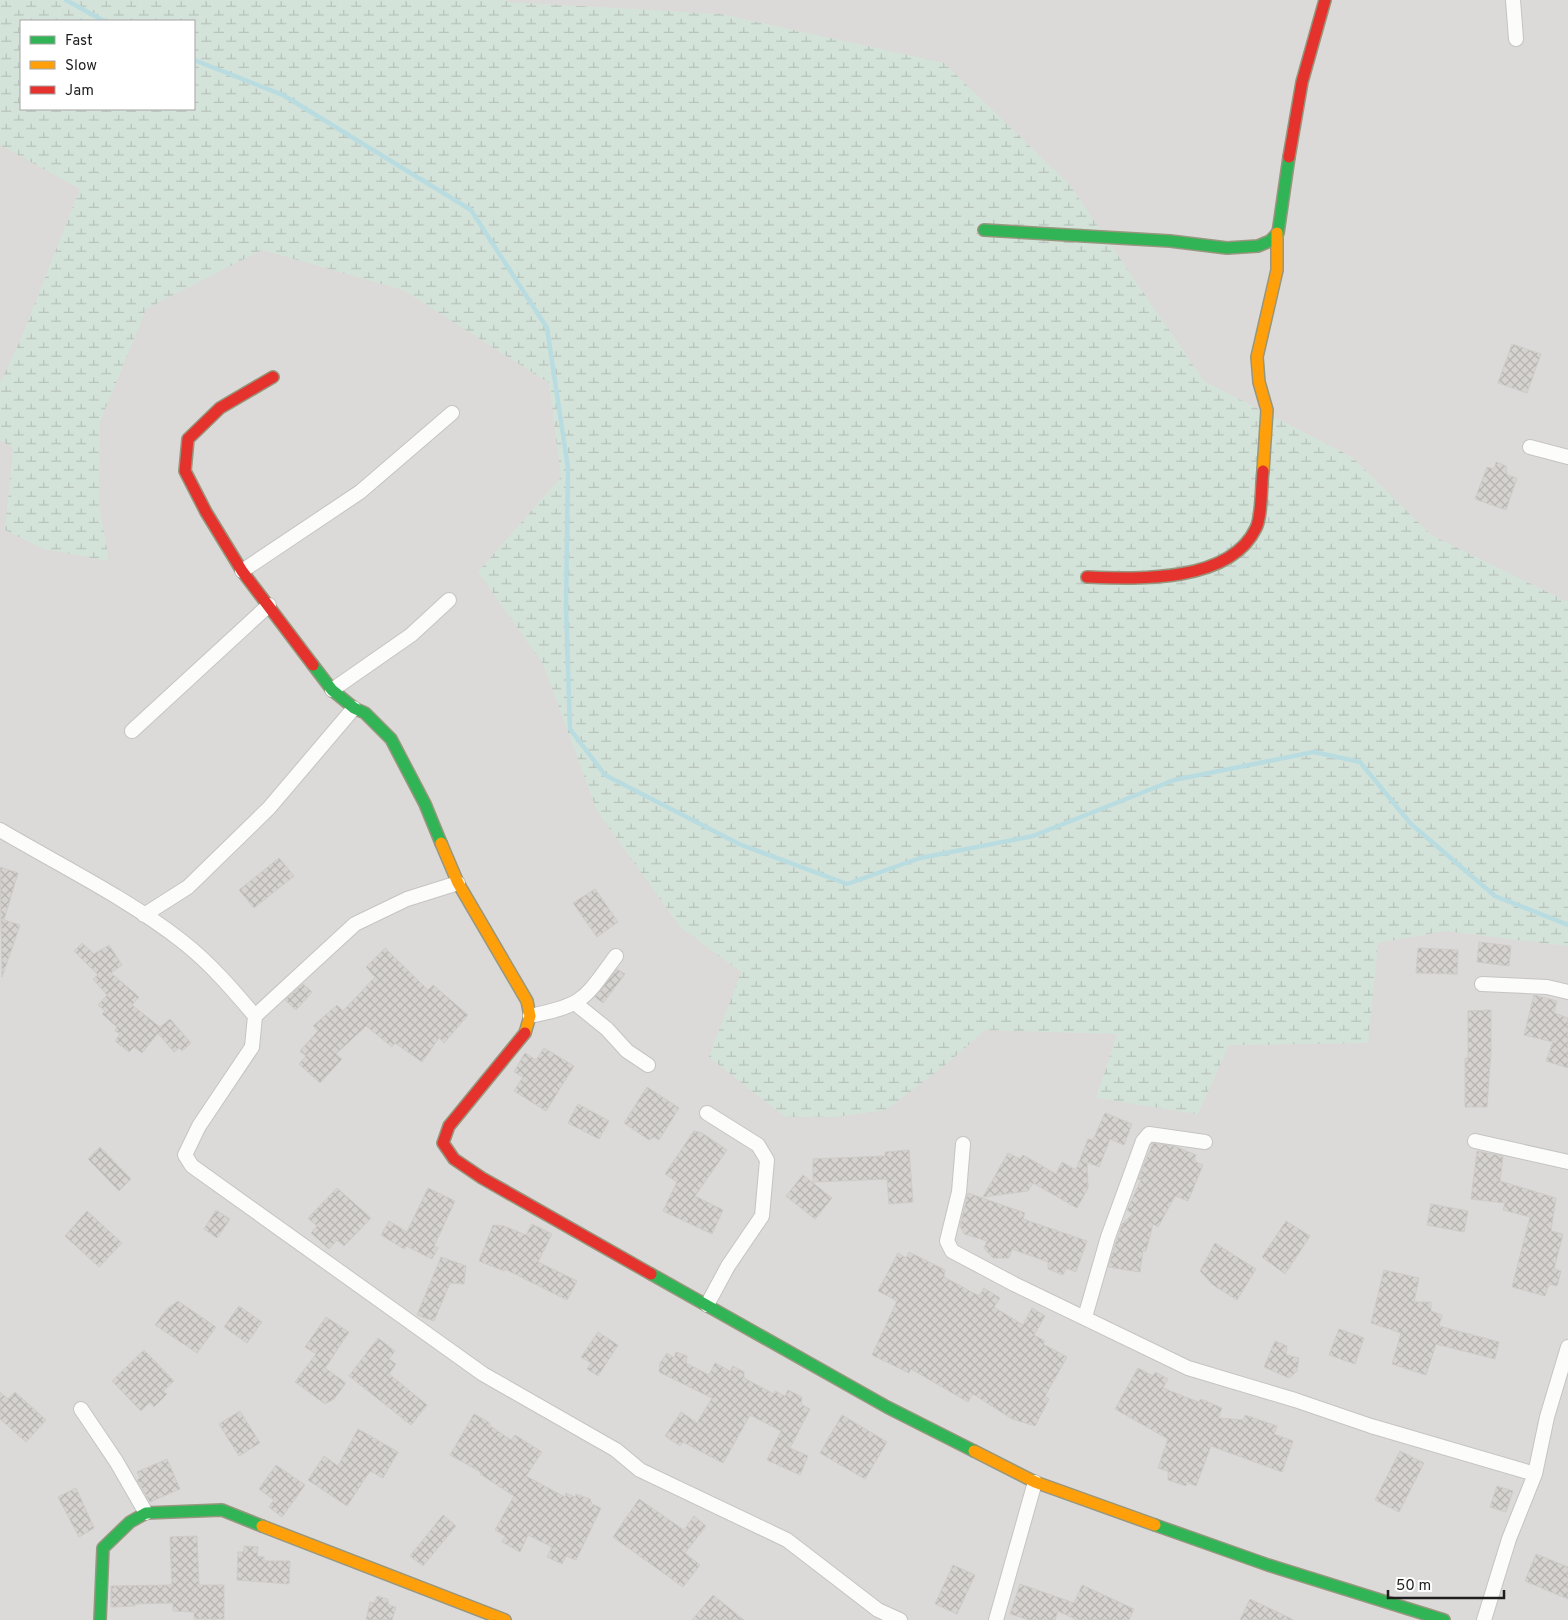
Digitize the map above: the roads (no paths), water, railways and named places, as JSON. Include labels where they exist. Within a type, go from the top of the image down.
[{"type":"street","points":[[1087,577],[1136,579],[1178,574],[1217,564],[1244,546],[1258,527],[1267,432],[1267,410],[1259,382],[1258,357],[1277,270],[1277,233],[1281,222],[1289,143],[1304,70],[1325,0]]},
{"type":"street","points":[[1513,0],[1516,39]]},
{"type":"street","points":[[984,230],[1170,240],[1200,246],[1232,248],[1258,245],[1277,233]]},
{"type":"street","points":[[273,377],[220,408],[188,440],[185,471],[206,512],[242,571],[332,690],[354,708],[365,713],[391,739],[425,804],[458,883],[527,1001],[530,1016],[525,1034],[449,1126],[443,1143],[454,1159],[482,1178],[887,1407],[1035,1482],[1268,1565],[1444,1620]]},
{"type":"street","points":[[242,571],[360,492],[452,414]]},
{"type":"street","points":[[1530,448],[1568,457]]},
{"type":"street","points":[[332,690],[411,634],[449,600]]},
{"type":"street","points":[[132,731],[269,605]]},
{"type":"street","points":[[144,915],[188,887],[268,808],[354,708]]},
{"type":"street","points":[[0,830],[144,915],[184,942],[220,976],[255,1016]]},
{"type":"street","points":[[458,883],[407,899],[355,924],[255,1016],[252,1046],[200,1126],[184,1155],[192,1166],[483,1374],[616,1450],[640,1470],[787,1540],[878,1610],[900,1620]]},
{"type":"street","points":[[530,1016],[556,1011],[576,1004],[589,993],[616,956]]},
{"type":"street","points":[[1482,984],[1547,987],[1568,992]]},
{"type":"street","points":[[576,1004],[607,1029],[627,1051],[648,1065]]},
{"type":"street","points":[[707,1113],[758,1146],[767,1160],[762,1216],[728,1266],[707,1305]]},
{"type":"street","points":[[1085,1317],[1108,1237],[1143,1141],[1149,1134],[1158,1134],[1205,1142]]},
{"type":"street","points":[[1475,1141],[1568,1162]]},
{"type":"street","points":[[963,1144],[959,1192],[947,1241],[952,1251],[1014,1284],[1188,1368],[1295,1400],[1397,1434],[1535,1474]]},
{"type":"street","points":[[1484,1620],[1510,1540],[1535,1474],[1547,1417],[1568,1347]]},
{"type":"street","points":[[81,1409],[116,1461],[146,1514]]},
{"type":"street","points":[[996,1620],[1035,1482]]},
{"type":"street","points":[[100,1620],[100,1582],[103,1548],[130,1522],[146,1514],[222,1510],[504,1620]]},
{"type":"waterway","points":[[66,0],[102,20]]},
{"type":"waterway","points":[[195,60],[283,95],[471,210],[547,328],[568,468],[566,607],[570,729],[605,775],[739,844],[847,884],[920,858],[1033,836],[1174,780],[1314,752],[1360,762],[1411,824],[1495,896],[1568,925]]}]
